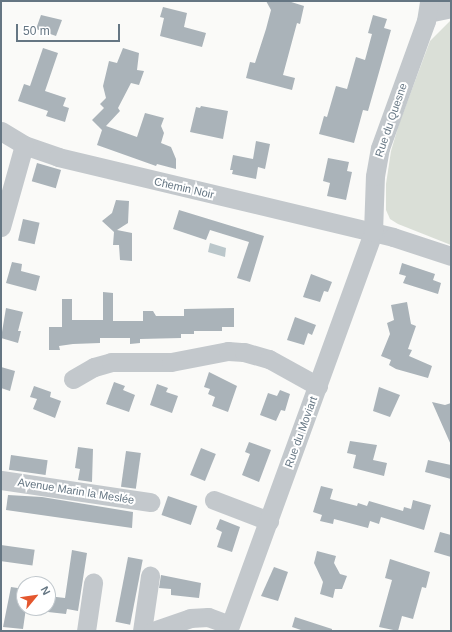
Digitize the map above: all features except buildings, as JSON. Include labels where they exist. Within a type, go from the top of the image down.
[{"type":"street","points":[[429,7],[451,8]]},
{"type":"street","name":"Rue du Quesne","points":[[373,232],[375,176],[380,148],[429,7]]},
{"type":"street","name":"Chemin Noir","points":[[1,131],[24,145],[87,165],[373,232]]},
{"type":"street","points":[[1,227],[24,145]]},
{"type":"street","points":[[373,232],[404,240],[451,256]]},
{"type":"street","name":"Rue du Moviart","points":[[229,628],[373,232]]},
{"type":"street","points":[[73,379],[94,367],[111,362],[171,362],[228,351],[244,352],[269,359],[318,386]]},
{"type":"street","name":"Avenue Marin la Meslée","points":[[1,480],[150,502]]},
{"type":"street","points":[[214,500],[269,521]]},
{"type":"street","points":[[142,631],[150,576]]},
{"type":"street","points":[[86,631],[93,583]]},
{"type":"street","points":[[158,630],[182,620],[201,617],[218,620],[229,628]]},
{"type":"shaded area","points":[[451,20],[451,245],[398,224],[390,219],[386,210],[386,184],[391,151],[399,124],[430,41]]},
{"type":"shaded area","points":[[210,243],[226,248],[225,257],[208,252]]}]
